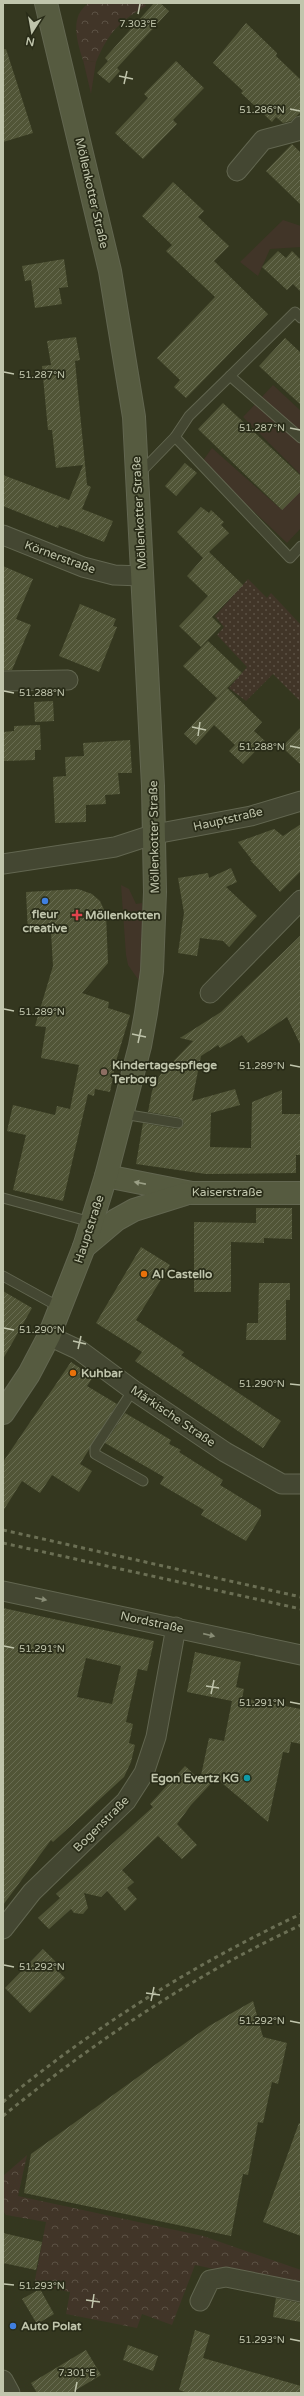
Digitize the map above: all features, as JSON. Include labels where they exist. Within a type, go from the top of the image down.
[{"type":"main road","name":"Möllenkotter Straße","points":[[46,3],[110,271],[134,417],[155,834],[155,892],[152,970],[142,1032]]},
{"type":"main road","name":"Hauptstraße","points":[[3,1413],[29,1374],[49,1336],[84,1247],[123,1114],[142,1032]]},
{"type":"main road","name":"Kaiserstraße","points":[[106,1176],[192,1192],[301,1193]]},
{"type":"main road","points":[[84,1247],[116,1220],[134,1210],[162,1200],[192,1192]]},
{"type":"street","points":[[237,171],[263,140],[296,131],[301,126]]},
{"type":"street","name":"Körnerstraße","points":[[3,535],[82,567],[114,575],[142,576]]},
{"type":"street","points":[[3,681],[68,680]]},
{"type":"street","name":"Hauptstraße","points":[[3,864],[115,847],[155,834],[251,816],[301,801]]},
{"type":"street","points":[[210,993],[301,900]]},
{"type":"street","name":"Märkische Straße","points":[[49,1336],[79,1350],[133,1390],[225,1452],[282,1484],[301,1484]]},
{"type":"street","name":"Nordstraße","points":[[3,1591],[301,1655]]},
{"type":"street","name":"Bogenstraße","points":[[3,1929],[32,1892],[126,1801],[144,1773],[156,1737],[176,1627]]},
{"type":"street","points":[[200,2301],[210,2280],[226,2277],[301,2292]]},
{"type":"street","points":[[3,2380],[10,2393]]},
{"type":"lane","points":[[138,475],[175,437],[189,416],[295,312],[301,318]]},
{"type":"lane","points":[[230,376],[301,438]]},
{"type":"lane","points":[[175,437],[290,558],[301,546]]},
{"type":"lane","points":[[123,1114],[178,1123]]},
{"type":"lane","points":[[3,1198],[92,1222]]},
{"type":"lane","points":[[3,1276],[61,1308]]},
{"type":"lane","points":[[133,1390],[95,1448],[95,1454],[143,1481]]},
{"type":"green space","points":[[89,3],[144,3],[146,6],[121,23],[110,36],[96,62],[83,60],[76,29],[79,15],[83,8]]},
{"type":"green space","points":[[83,60],[96,62],[91,94]]},
{"type":"green space","points":[[283,220],[301,226],[301,247],[270,249],[258,276],[240,262]]},
{"type":"green space","points":[[273,385],[301,411],[301,475],[243,417]]},
{"type":"green space","points":[[212,448],[282,510],[301,491],[301,528],[287,543],[202,462]]},
{"type":"green space","points":[[248,579],[267,598],[271,593],[301,625],[300,701],[273,674],[246,701],[229,688],[247,667],[217,635],[224,627],[215,616]]},
{"type":"green space","points":[[121,885],[129,889],[136,904],[142,903],[143,928],[140,982],[128,965],[126,955]]},
{"type":"green space","points":[[27,2155],[18,2196],[203,2236],[301,2270],[301,2281],[248,2276],[195,2265],[172,2325],[142,2314],[137,2328],[66,2314],[70,2292],[34,2285],[46,2222],[6,2215],[3,2211],[3,2176]]},
{"type":"building","points":[[154,3],[160,3],[169,11],[117,68],[120,71],[109,83],[97,73],[108,61],[105,58]]},
{"type":"building","points":[[246,23],[277,53],[276,56],[301,80],[301,112],[291,121],[283,123],[276,117],[272,122],[241,93],[243,91],[213,63]]},
{"type":"building","points":[[6,49],[33,133],[3,142],[3,50]]},
{"type":"building","points":[[176,61],[204,88],[173,120],[177,124],[143,159],[115,133],[148,98],[144,94]]},
{"type":"building","points":[[292,144],[301,153],[301,205],[266,171]]},
{"type":"building","points":[[173,182],[204,211],[198,217],[229,246],[214,261],[268,314],[186,398],[174,387],[180,380],[157,358],[215,297],[166,251],[172,245],[142,216]]},
{"type":"building","points":[[278,251],[286,258],[292,251],[301,260],[301,292],[293,284],[287,290],[262,267]]},
{"type":"building","points":[[64,259],[68,287],[59,288],[62,304],[35,308],[31,280],[25,281],[22,266]]},
{"type":"building","points":[[76,337],[80,360],[75,361],[87,485],[91,487],[82,509],[113,521],[104,542],[59,525],[58,528],[3,506],[3,475],[69,500],[83,465],[56,468],[52,430],[48,430],[42,366],[51,365],[47,341]]},
{"type":"building","points":[[285,338],[301,353],[301,405],[259,366]]},
{"type":"building","points":[[223,403],[301,476],[301,491],[282,510],[198,429]]},
{"type":"building","points":[[185,463],[197,473],[176,496],[165,486]]},
{"type":"building","points":[[201,507],[209,513],[211,510],[224,522],[221,525],[229,533],[209,552],[243,585],[212,617],[221,626],[201,647],[179,626],[208,596],[187,576],[203,558],[177,532]]},
{"type":"building","points":[[3,566],[33,579],[16,619],[31,625],[12,670],[3,670]]},
{"type":"building","points":[[80,604],[116,619],[113,626],[117,627],[99,672],[59,656]]},
{"type":"building","points":[[208,641],[242,673],[217,698],[183,666]]},
{"type":"building","points":[[227,688],[262,722],[254,731],[265,741],[243,764],[229,751],[235,745],[214,725],[196,745],[184,734]]},
{"type":"building","points":[[53,701],[54,721],[35,722],[34,702]]},
{"type":"building","points":[[40,725],[41,750],[35,750],[35,760],[4,761],[3,732],[14,731],[14,726]]},
{"type":"building","points":[[301,727],[301,765],[282,747]]},
{"type":"building","points":[[130,740],[132,773],[118,773],[120,794],[105,795],[106,804],[86,805],[86,822],[55,823],[53,777],[66,776],[65,757],[84,756],[83,743]]},
{"type":"building","points":[[301,824],[301,871],[280,892],[250,860],[252,860],[238,842],[274,829],[283,836]]},
{"type":"building","points":[[231,868],[237,882],[226,887],[257,916],[229,947],[223,941],[200,938],[197,956],[178,953],[184,913],[178,878],[208,873],[209,878]]},
{"type":"building","points":[[78,889],[92,894],[100,901],[106,914],[108,963],[82,993],[109,1002],[108,1008],[130,1015],[116,1061],[110,1092],[95,1089],[94,1096],[88,1094],[63,1201],[13,1190],[26,1135],[7,1131],[13,1105],[55,1115],[57,1106],[70,1109],[79,1065],[41,1058],[46,1027],[35,1026],[53,966],[51,932],[28,933],[26,892]]},
{"type":"building","points":[[301,935],[301,1046],[287,1017],[248,1043],[242,1035],[220,1048],[218,1045],[201,1056],[192,1101],[235,1089],[240,1105],[211,1113],[210,1147],[251,1148],[252,1102],[282,1090],[282,1114],[301,1114],[300,1155],[296,1155],[296,1173],[206,1174],[136,1164],[143,1123],[177,1129],[184,1124],[179,1117],[148,1112],[152,1091],[160,1075],[193,1041],[180,1038],[221,1012]]},
{"type":"building","points":[[256,1208],[292,1208],[292,1239],[264,1238],[264,1243],[231,1242],[231,1292],[194,1292],[194,1222],[256,1223]]},
{"type":"building","points":[[141,1247],[170,1265],[136,1320],[184,1352],[181,1355],[281,1421],[263,1448],[135,1361],[142,1352],[96,1323]]},
{"type":"building","points":[[259,1283],[290,1283],[290,1300],[286,1300],[286,1340],[246,1340],[247,1323],[258,1323]]},
{"type":"building","points":[[3,1291],[32,1308],[3,1359]]},
{"type":"building","points":[[71,1362],[93,1377],[87,1386],[117,1404],[80,1464],[92,1471],[79,1492],[52,1475],[40,1493],[22,1481],[3,1511],[3,1462]]},
{"type":"building","points":[[125,1413],[171,1440],[169,1444],[181,1450],[179,1452],[223,1480],[220,1485],[261,1510],[261,1516],[246,1541],[201,1515],[204,1510],[160,1484],[164,1477],[105,1443]]},
{"type":"building","points":[[3,1608],[154,1641],[147,1671],[138,1669],[126,1722],[133,1724],[129,1743],[135,1745],[131,1762],[124,1777],[53,1842],[51,1840],[3,1905]],"holes":[[[86,1658],[121,1666],[112,1704],[77,1697]]]},
{"type":"building","points":[[195,1652],[241,1662],[236,1687],[244,1689],[242,1698],[301,1709],[301,1744],[291,1742],[289,1753],[283,1752],[268,1822],[216,1778],[191,1805],[177,1824],[197,1845],[182,1859],[158,1836],[122,1870],[134,1882],[127,1888],[137,1899],[125,1911],[107,1891],[101,1897],[84,1893],[88,1908],[83,1914],[74,1913],[71,1909],[49,1929],[38,1918],[60,1898],[56,1894],[153,1807],[150,1804],[185,1766],[200,1780],[209,1738],[224,1741],[232,1701],[187,1692]]},
{"type":"building","points":[[43,1949],[58,1964],[55,1968],[65,1978],[30,2013],[5,1988]]},
{"type":"building","points":[[253,2001],[263,2037],[287,2043],[278,2084],[272,2082],[263,2123],[258,2122],[248,2175],[243,2174],[231,2236],[24,2193],[31,2154],[209,2026]]},
{"type":"building","points":[[299,2123],[301,2124],[301,2236],[263,2222]]},
{"type":"building","points":[[3,2233],[42,2242],[36,2270],[3,2263]]},
{"type":"building","points":[[40,2289],[54,2314],[37,2324],[22,2299]]},
{"type":"building","points":[[276,2298],[301,2303],[301,2322],[273,2317]]},
{"type":"building","points":[[195,2330],[210,2335],[203,2358],[301,2386],[301,2393],[188,2393],[179,2390]]},
{"type":"building","points":[[128,2345],[158,2356],[153,2371],[123,2360]]},
{"type":"building","points":[[86,2350],[101,2375],[71,2393],[37,2393],[31,2383]]},
{"type":"railway","points":[[3,1530],[301,1597]]},
{"type":"railway","points":[[3,1543],[301,1609]]},
{"type":"railway","points":[[3,2102],[73,2048],[146,1999],[222,1954],[301,1914]]},
{"type":"railway","points":[[3,2116],[73,2062],[146,2011],[222,1965],[301,1925]]},
{"type":"place","name":"fleur creative","points":[[45,901]]},
{"type":"place","name":"Möllenkotten","points":[[77,915]]},
{"type":"place","name":"Kindertagespflege Terborg","points":[[104,1072]]},
{"type":"place","name":"Al Castello","points":[[144,1274]]},
{"type":"place","name":"Kuhbar","points":[[73,1373]]},
{"type":"place","name":"Egon Evertz KG","points":[[247,1778]]},
{"type":"place","name":"Auto Polat","points":[[13,2326]]}]
